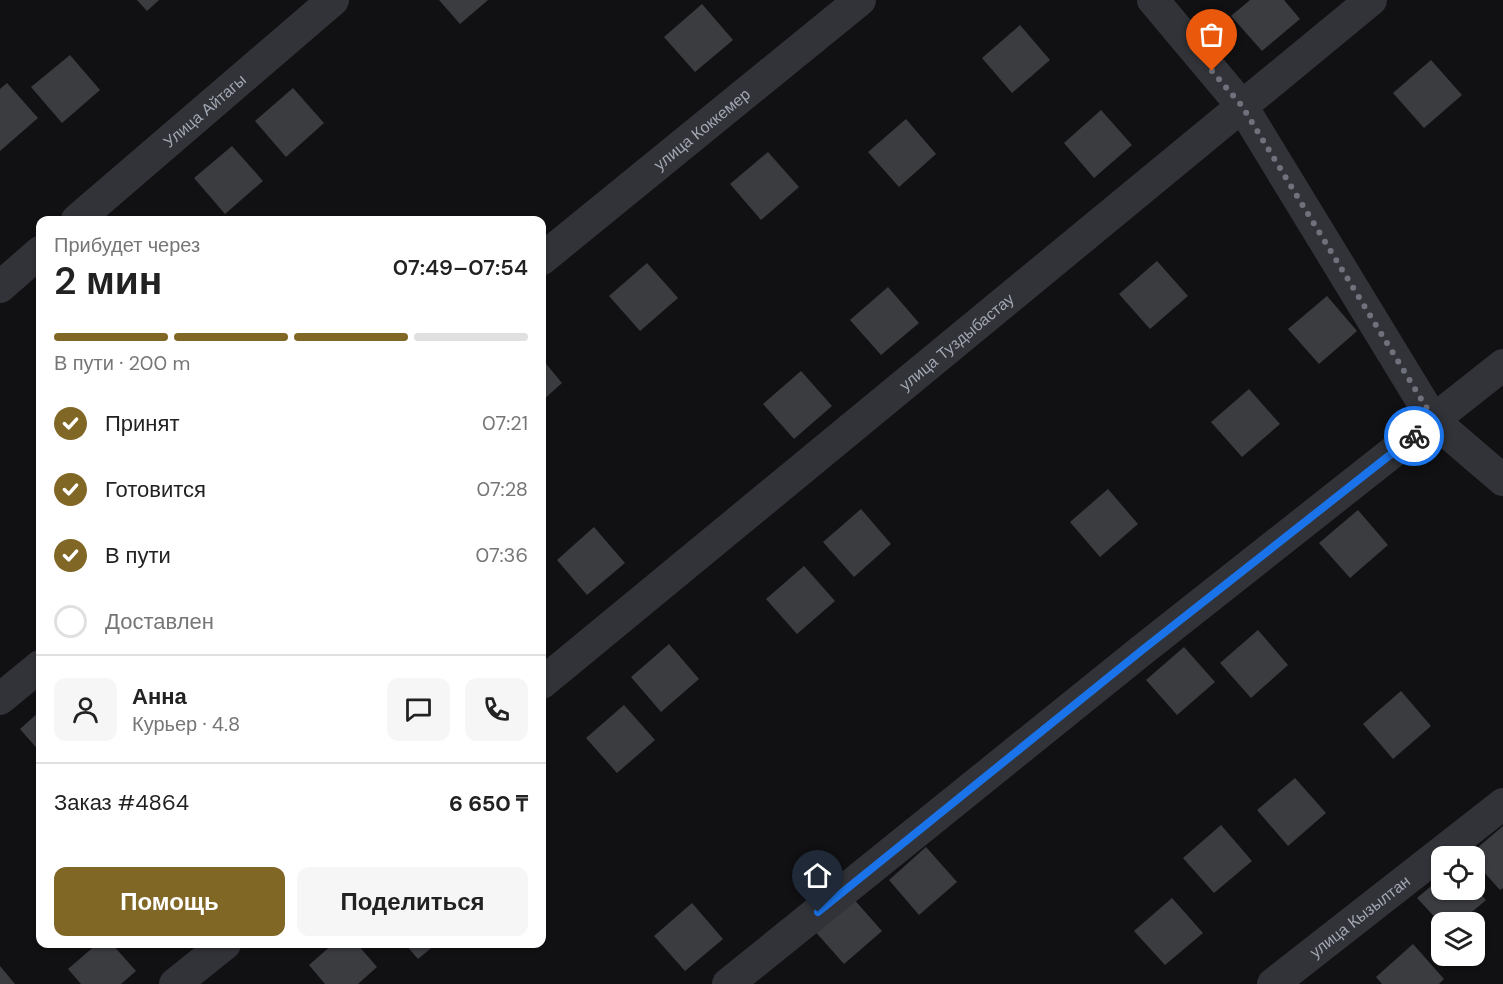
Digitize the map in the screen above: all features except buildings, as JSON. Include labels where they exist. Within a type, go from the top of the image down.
[{"type":"street","name":"Улица Айтагы","points":[[82,216],[333,0]]},
{"type":"street","name":"улица Коккемер","points":[[546,256],[860,0]]},
{"type":"street","points":[[1153,0],[1242,106],[1434,420],[1503,480]]},
{"type":"street","name":"улица Туздыбастау","points":[[546,680],[1371,0]]},
{"type":"street","points":[[0,287],[36,256]]},
{"type":"street","points":[[728,984],[1141,651],[1503,365]]},
{"type":"street","points":[[0,699],[36,669]]},
{"type":"street","name":"улица Кызылтан","points":[[1273,984],[1503,804]]},
{"type":"street","points":[[176,984],[220,948]]},
{"type":"way so far","points":[[1212,71],[1242,106],[1434,420],[1414,436]]},
{"type":"route","points":[[818,912],[1141,651],[1414,436]]}]
